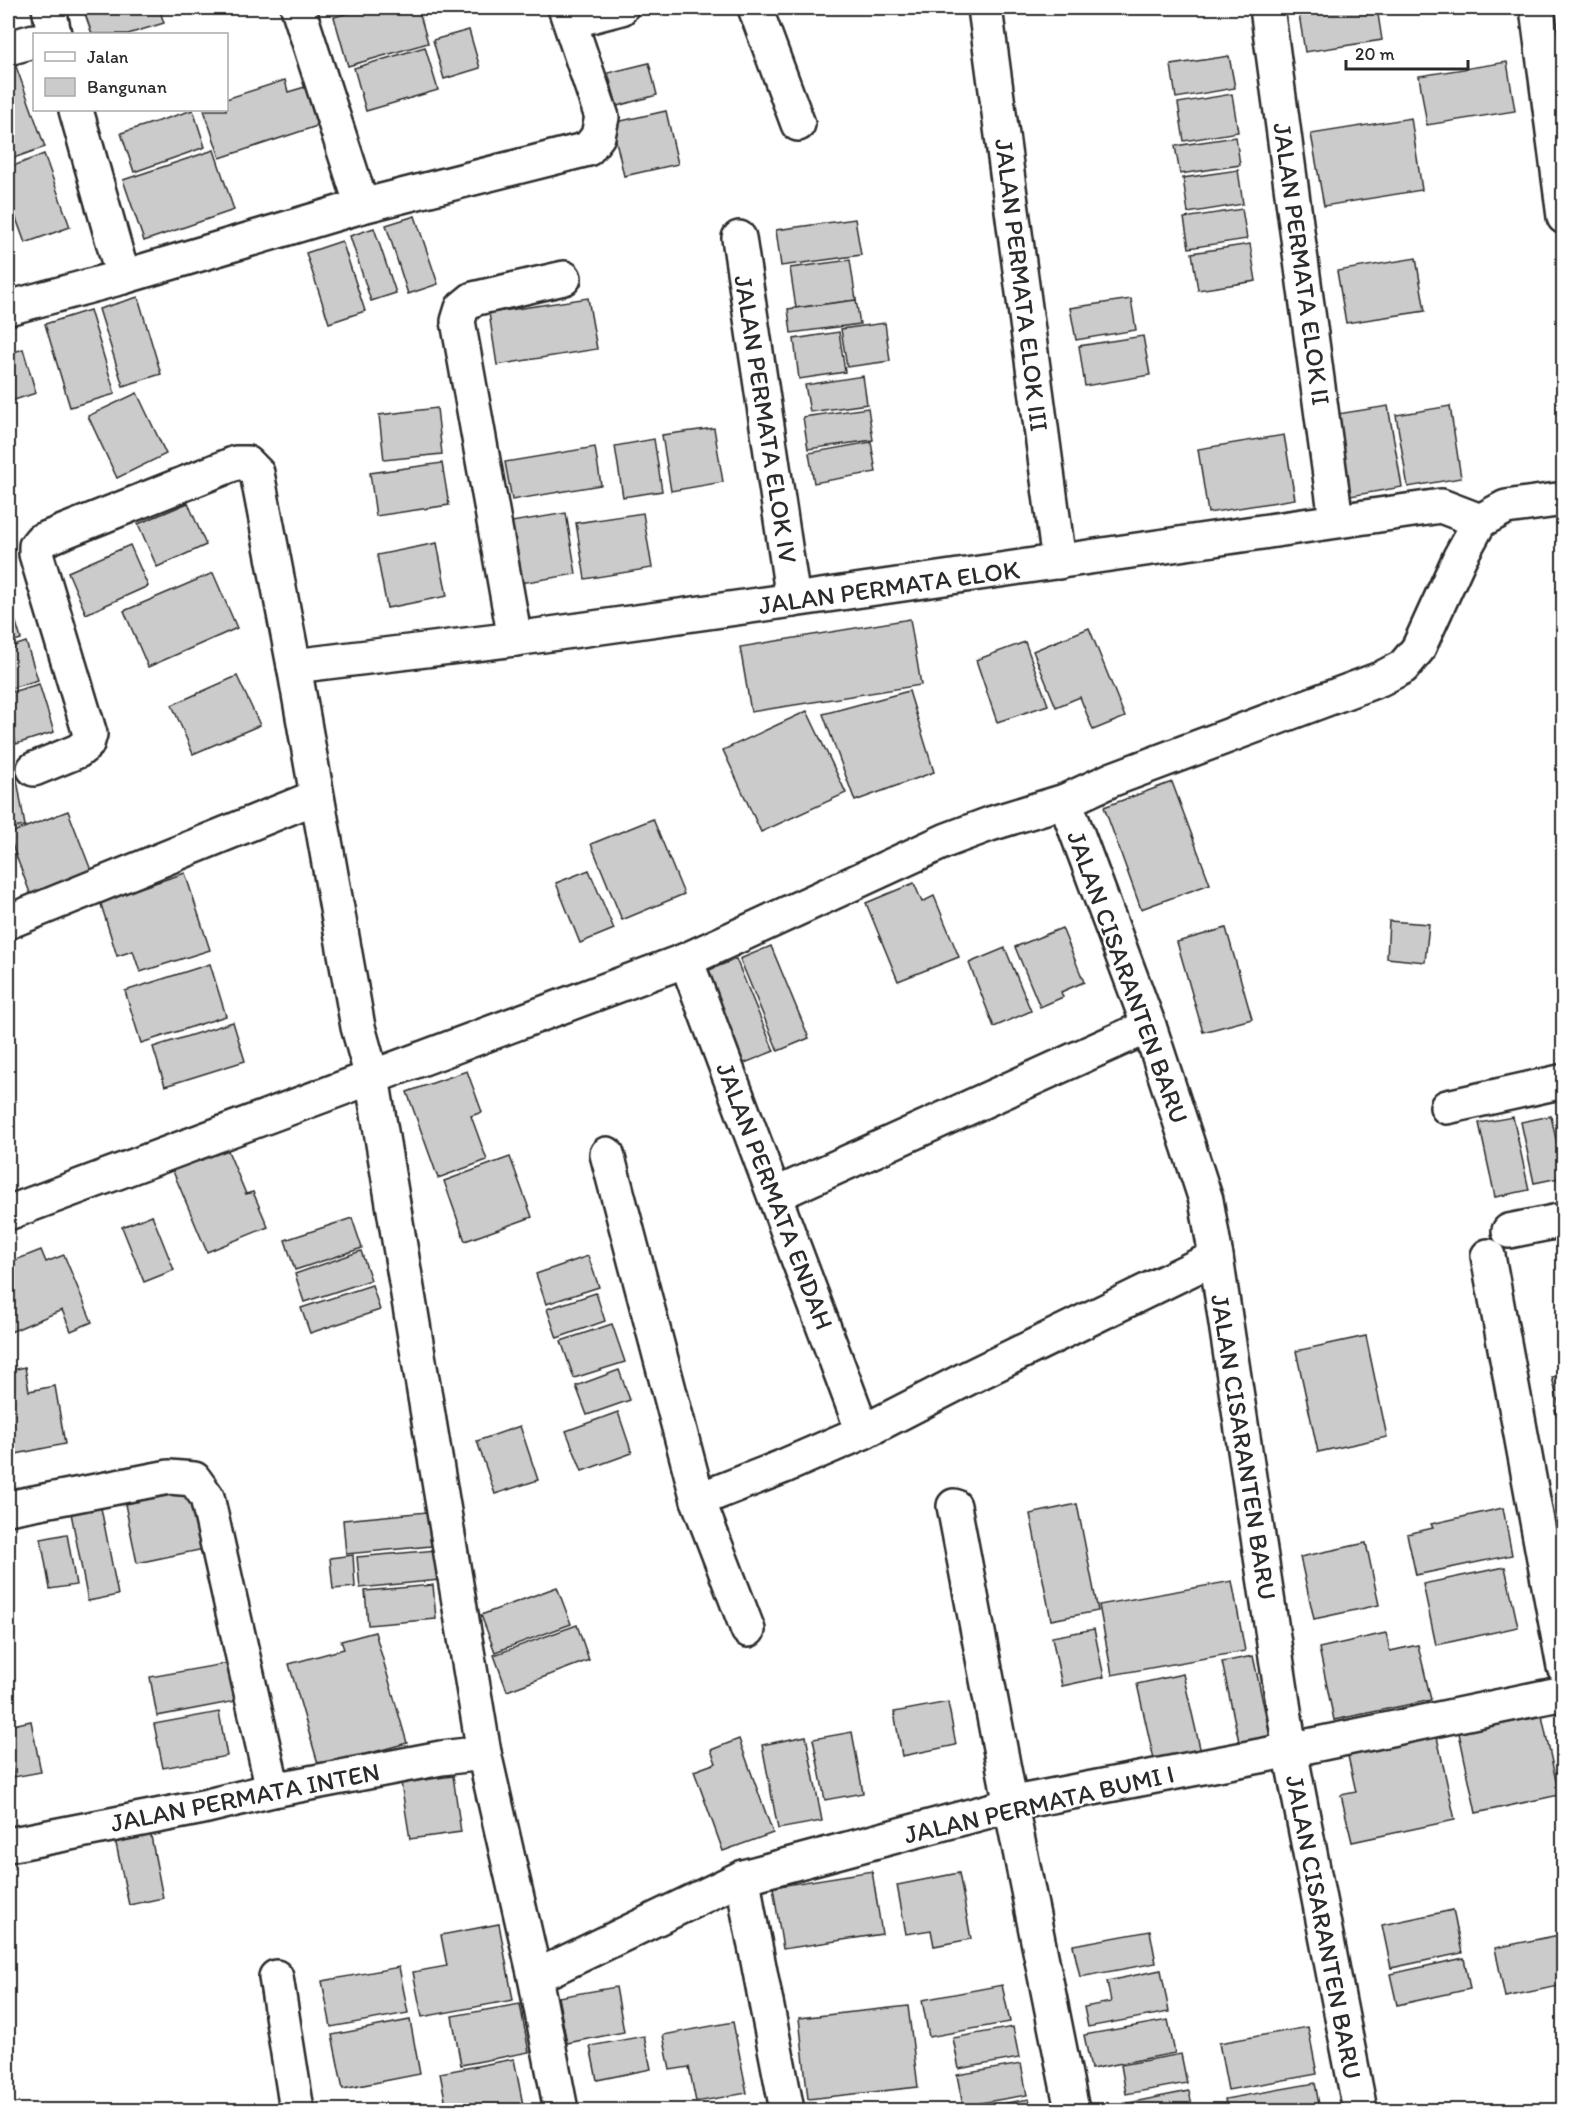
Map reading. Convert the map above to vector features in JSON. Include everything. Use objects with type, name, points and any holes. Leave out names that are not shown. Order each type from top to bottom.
[{"type":"street","points":[[50,8],[54,33]]},
{"type":"street","points":[[298,8],[363,207]]},
{"type":"street","points":[[8,308],[363,207],[588,149],[598,136],[602,117],[568,14],[621,8]]},
{"type":"street","points":[[755,8],[798,124]]},
{"type":"street","name":"JALAN PERMATA ELOK III","points":[[986,8],[1059,562]]},
{"type":"street","name":"JALAN PERMATA ELOK II","points":[[1267,8],[1336,520]]},
{"type":"street","points":[[1537,8],[1563,217]]},
{"type":"street","points":[[8,48],[33,40]]},
{"type":"street","points":[[76,111],[123,277]]},
{"type":"street","name":"JALAN PERMATA ELOK IV","points":[[739,238],[794,600]]},
{"type":"street","points":[[515,639],[458,321],[462,308],[473,299],[564,278]]},
{"type":"street","points":[[34,770],[78,751],[87,744],[90,734],[36,554],[36,546],[40,541],[236,463],[247,463],[256,472],[294,666],[358,1027],[372,1077],[484,1753],[535,1977],[561,2110]]},
{"type":"street","points":[[8,1213],[686,960],[947,840],[1065,801],[1113,779],[1380,679],[1403,667],[1418,649],[1460,557],[1480,521],[1506,507],[1563,499]]},
{"type":"street","name":"JALAN PERMATA ELOK","points":[[294,666],[515,639],[1441,506],[1480,521]]},
{"type":"street","points":[[8,922],[316,797]]},
{"type":"street","name":"JALAN CISARANTEN BARU","points":[[1065,801],[1149,1026],[1206,1200],[1290,1750],[1360,2110]]},
{"type":"street","name":"JALAN PERMATA ENDAH","points":[[686,960],[863,1432]]},
{"type":"street","points":[[775,1196],[1149,1026]]},
{"type":"street","points":[[1447,1107],[1563,1081]]},
{"type":"street","points":[[607,1154],[698,1500],[748,1630]]},
{"type":"street","points":[[1509,1231],[1563,1220]]},
{"type":"street","points":[[1488,1256],[1563,1667]]},
{"type":"street","points":[[698,1500],[863,1432],[1216,1257]]},
{"type":"street","points":[[8,1508],[168,1477],[194,1479],[207,1497],[273,1790]]},
{"type":"street","points":[[954,1506],[1072,2110]]},
{"type":"street","name":"JALAN PERMATA BUMI I","points":[[535,1977],[743,1877],[1011,1806],[1563,1693]]},
{"type":"street","name":"JALAN PERMATA INTEN","points":[[8,1845],[203,1807],[273,1790],[441,1758],[484,1753]]},
{"type":"street","points":[[743,1877],[787,2110]]},
{"type":"street","points":[[276,1977],[297,2110]]},
{"type":"building","points":[[83,8],[159,8],[164,23],[131,33],[92,33]]},
{"type":"building","points":[[367,8],[418,8],[428,43],[348,66],[334,17]]},
{"type":"building","points":[[1298,8],[1377,8],[1382,40],[1305,52]]},
{"type":"building","points":[[469,30],[480,68],[444,79],[433,40]]},
{"type":"building","points":[[425,47],[438,90],[366,111],[354,68]]},
{"type":"building","points":[[1229,56],[1235,88],[1176,98],[1171,65]]},
{"type":"building","points":[[13,58],[45,147],[8,160],[8,60]]},
{"type":"building","points":[[1507,62],[1515,111],[1427,125],[1419,76]]},
{"type":"building","points":[[649,63],[657,95],[617,106],[608,73]]},
{"type":"building","points":[[285,80],[288,92],[305,87],[317,126],[220,158],[204,111],[228,111],[228,98]]},
{"type":"building","points":[[1232,94],[1238,132],[1184,141],[1178,103]]},
{"type":"building","points":[[193,111],[205,147],[134,172],[121,133]]},
{"type":"building","points":[[666,111],[678,164],[624,176],[612,123]]},
{"type":"building","points":[[1411,118],[1422,190],[1324,206],[1311,134]]},
{"type":"building","points":[[1236,137],[1240,165],[1180,174],[1175,146]]},
{"type":"building","points":[[214,150],[234,210],[144,241],[123,180]]},
{"type":"building","points":[[44,154],[70,227],[25,243],[8,196],[8,168]]},
{"type":"building","points":[[1238,170],[1243,204],[1188,213],[1183,178]]},
{"type":"building","points":[[1242,209],[1247,239],[1189,248],[1184,218]]},
{"type":"building","points":[[415,216],[438,284],[408,294],[386,225]]},
{"type":"building","points":[[855,219],[861,255],[781,266],[776,230]]},
{"type":"building","points":[[374,228],[396,293],[371,301],[350,236]]},
{"type":"building","points":[[342,241],[365,311],[329,323],[306,253]]},
{"type":"building","points":[[1250,244],[1256,281],[1198,290],[1192,253]]},
{"type":"building","points":[[1416,258],[1425,311],[1346,323],[1337,271]]},
{"type":"building","points":[[850,260],[856,300],[796,308],[790,268]]},
{"type":"building","points":[[138,297],[161,374],[123,386],[99,309]]},
{"type":"building","points":[[588,298],[597,349],[497,365],[489,313]]},
{"type":"building","points":[[1131,299],[1136,330],[1076,340],[1070,308]]},
{"type":"building","points":[[856,300],[860,324],[791,333],[788,309]]},
{"type":"building","points":[[90,310],[115,394],[70,407],[45,324]]},
{"type":"building","points":[[885,323],[890,361],[847,367],[841,329]]},
{"type":"building","points":[[839,332],[845,372],[799,379],[794,339]]},
{"type":"building","points":[[1143,336],[1150,375],[1085,386],[1079,346]]},
{"type":"building","points":[[23,349],[36,393],[8,402],[8,354]]},
{"type":"building","points":[[863,376],[867,404],[810,412],[805,385]]},
{"type":"building","points":[[137,393],[166,454],[117,478],[88,416]]},
{"type":"building","points":[[1388,406],[1402,487],[1345,497],[1331,415]]},
{"type":"building","points":[[1450,406],[1461,478],[1408,487],[1396,415]]},
{"type":"building","points":[[437,408],[442,454],[384,460],[379,415]]},
{"type":"building","points":[[868,408],[873,440],[808,449],[803,417]]},
{"type":"building","points":[[714,428],[723,482],[671,491],[662,435]]},
{"type":"building","points":[[1284,435],[1295,499],[1208,513],[1198,449]]},
{"type":"building","points":[[654,439],[662,491],[623,497],[615,446]]},
{"type":"building","points":[[871,442],[876,472],[814,483],[809,453]]},
{"type":"building","points":[[595,447],[601,485],[512,500],[505,462]]},
{"type":"building","points":[[442,463],[449,505],[376,516],[370,473]]},
{"type":"building","points":[[188,503],[206,545],[157,567],[138,524]]},
{"type":"building","points":[[566,513],[576,574],[521,583],[511,522]]},
{"type":"building","points":[[643,513],[652,568],[585,579],[576,523]]},
{"type":"building","points":[[437,543],[447,596],[387,608],[377,555]]},
{"type":"building","points":[[130,545],[148,586],[86,614],[68,572]]},
{"type":"building","points":[[213,573],[237,628],[148,667],[124,611]]},
{"type":"building","points":[[8,596],[21,639],[8,643]]},
{"type":"building","points":[[910,619],[921,685],[751,712],[740,647]]},
{"type":"building","points":[[1089,628],[1125,717],[1093,730],[1080,697],[1056,707],[1033,651]]},
{"type":"building","points":[[26,642],[38,680],[8,689],[8,648]]},
{"type":"building","points":[[1025,642],[1048,705],[997,722],[976,660]]},
{"type":"building","points":[[237,676],[260,725],[193,754],[172,705]]},
{"type":"building","points":[[39,684],[54,732],[16,744],[8,716],[8,693]]},
{"type":"building","points":[[909,691],[934,772],[855,801],[823,714]]},
{"type":"building","points":[[807,711],[846,793],[761,832],[723,750]]},
{"type":"building","points":[[8,750],[12,750],[25,826],[8,829]]},
{"type":"building","points":[[1172,782],[1210,884],[1141,909],[1104,807]]},
{"type":"building","points":[[68,811],[94,878],[33,901],[8,834]]},
{"type":"building","points":[[653,819],[684,894],[622,920],[591,844]]},
{"type":"building","points":[[589,870],[614,929],[580,943],[556,883]]},
{"type":"building","points":[[185,873],[210,950],[140,972],[133,951],[117,956],[100,901]]},
{"type":"building","points":[[914,883],[922,902],[934,896],[959,957],[898,981],[866,903]]},
{"type":"building","points":[[1389,921],[1429,924],[1425,962],[1387,958]]},
{"type":"building","points":[[1062,928],[1084,982],[1061,992],[1063,997],[1040,1007],[1015,947]]},
{"type":"building","points":[[1226,928],[1252,1019],[1203,1032],[1177,942]]},
{"type":"building","points":[[771,946],[809,1038],[778,1051],[740,959]]},
{"type":"building","points":[[1005,948],[1031,1011],[994,1027],[969,963]]},
{"type":"building","points":[[736,959],[774,1051],[735,1067],[697,975]]},
{"type":"building","points":[[210,964],[226,1016],[141,1043],[125,991]]},
{"type":"building","points":[[233,1022],[245,1061],[165,1086],[153,1047]]},
{"type":"building","points":[[467,1071],[482,1112],[471,1116],[487,1160],[438,1178],[407,1092]]},
{"type":"building","points":[[1551,1116],[1564,1177],[1534,1183],[1521,1122]]},
{"type":"building","points":[[1513,1117],[1529,1190],[1495,1197],[1479,1123]]},
{"type":"building","points":[[1564,1117],[1564,1149],[1557,1118]]},
{"type":"building","points":[[226,1146],[246,1194],[253,1192],[268,1227],[207,1252],[172,1169]]},
{"type":"building","points":[[510,1157],[532,1217],[465,1241],[444,1181]]},
{"type":"building","points":[[152,1215],[174,1270],[144,1282],[122,1227]]},
{"type":"building","points":[[352,1218],[362,1248],[295,1270],[285,1240]]},
{"type":"building","points":[[41,1250],[46,1262],[64,1255],[92,1322],[71,1331],[62,1310],[8,1333],[8,1263]]},
{"type":"building","points":[[361,1251],[371,1280],[304,1302],[295,1274]]},
{"type":"building","points":[[588,1256],[599,1287],[546,1304],[536,1274]]},
{"type":"building","points":[[372,1285],[380,1310],[310,1333],[301,1308]]},
{"type":"building","points":[[596,1293],[605,1321],[557,1338],[547,1309]]},
{"type":"building","points":[[612,1324],[625,1362],[574,1378],[561,1341]]},
{"type":"building","points":[[1366,1336],[1387,1437],[1318,1452],[1296,1351]]},
{"type":"building","points":[[25,1367],[29,1391],[55,1386],[65,1444],[11,1455],[8,1435],[8,1371]]},
{"type":"building","points":[[619,1370],[630,1400],[587,1415],[576,1386]]},
{"type":"building","points":[[1564,1375],[1564,1405],[1559,1406],[1552,1377]]},
{"type":"building","points":[[1564,1408],[1564,1445],[1555,1410]]},
{"type":"building","points":[[618,1412],[632,1453],[582,1471],[566,1431]]},
{"type":"building","points":[[520,1426],[538,1480],[495,1494],[477,1441]]},
{"type":"building","points":[[191,1490],[204,1549],[137,1563],[125,1504]]},
{"type":"building","points":[[1077,1504],[1098,1611],[1051,1620],[1030,1514]]},
{"type":"building","points":[[101,1508],[118,1595],[88,1601],[71,1513]]},
{"type":"building","points":[[1503,1508],[1512,1555],[1416,1575],[1407,1534],[1433,1528],[1431,1524]]},
{"type":"building","points":[[427,1512],[431,1546],[346,1554],[343,1520]]},
{"type":"building","points":[[67,1534],[76,1585],[50,1589],[41,1539]]},
{"type":"building","points":[[1366,1543],[1379,1605],[1314,1619],[1300,1557]]},
{"type":"building","points":[[437,1550],[439,1580],[360,1588],[357,1557]]},
{"type":"building","points":[[353,1555],[355,1587],[333,1589],[330,1558]]},
{"type":"building","points":[[1505,1567],[1518,1627],[1436,1645],[1423,1584]]},
{"type":"building","points":[[1232,1581],[1245,1651],[1112,1675],[1099,1605]]},
{"type":"building","points":[[433,1585],[436,1619],[368,1625],[365,1591]]},
{"type":"building","points":[[557,1587],[571,1624],[495,1652],[481,1615]]},
{"type":"building","points":[[577,1625],[589,1660],[507,1691],[494,1655]]},
{"type":"building","points":[[1094,1629],[1104,1677],[1062,1686],[1052,1637]]},
{"type":"building","points":[[375,1632],[407,1743],[319,1767],[289,1664],[344,1649],[341,1641]]},
{"type":"building","points":[[1386,1633],[1390,1651],[1418,1645],[1431,1700],[1334,1720],[1319,1648]]},
{"type":"building","points":[[1253,1656],[1272,1744],[1241,1751],[1222,1662]]},
{"type":"building","points":[[229,1663],[236,1701],[157,1716],[150,1677]]},
{"type":"building","points":[[1183,1674],[1202,1757],[1156,1768],[1137,1684]]},
{"type":"building","points":[[948,1702],[956,1745],[902,1756],[894,1712]]},
{"type":"building","points":[[219,1712],[227,1756],[163,1768],[154,1724]]},
{"type":"building","points":[[1542,1716],[1559,1795],[1476,1813],[1459,1733]]},
{"type":"building","points":[[31,1721],[41,1772],[14,1777],[8,1745],[8,1726]]},
{"type":"building","points":[[852,1732],[863,1793],[825,1800],[813,1739]]},
{"type":"building","points":[[806,1736],[822,1821],[778,1829],[762,1745]]},
{"type":"building","points":[[1437,1737],[1455,1820],[1352,1842],[1341,1795],[1356,1792],[1348,1756]]},
{"type":"building","points":[[739,1739],[773,1833],[723,1851],[694,1771],[716,1763],[711,1750]]},
{"type":"building","points":[[453,1776],[461,1832],[410,1839],[401,1783]]},
{"type":"building","points":[[150,1831],[163,1898],[129,1905],[115,1839]]},
{"type":"building","points":[[872,1871],[882,1934],[783,1949],[773,1887]]},
{"type":"building","points":[[959,1873],[971,1939],[934,1946],[931,1930],[906,1934],[897,1885]]},
{"type":"building","points":[[1453,1910],[1462,1953],[1391,1968],[1382,1925]]},
{"type":"building","points":[[499,1924],[513,2000],[422,2017],[413,1972],[447,1966],[441,1935]]},
{"type":"building","points":[[1150,1931],[1156,1963],[1080,1977],[1073,1945]]},
{"type":"building","points":[[1564,1934],[1564,1985],[1505,1997],[1495,1948]]},
{"type":"building","points":[[1464,1958],[1470,1989],[1397,2005],[1390,1974]]},
{"type":"building","points":[[399,1967],[408,2013],[331,2027],[322,1981]]},
{"type":"building","points":[[1161,1970],[1169,2012],[1088,2027],[1084,2007],[1111,2002],[1107,1981]]},
{"type":"building","points":[[1002,1985],[1010,2022],[929,2037],[922,2000]]},
{"type":"building","points":[[616,1987],[624,2032],[567,2043],[558,1997]]},
{"type":"building","points":[[520,2004],[529,2052],[461,2065],[452,2016]]},
{"type":"building","points":[[908,2006],[918,2087],[808,2099],[799,2018]]},
{"type":"building","points":[[410,2020],[420,2074],[343,2089],[332,2035]]},
{"type":"building","points":[[1168,2020],[1175,2053],[1091,2069],[1084,2035]]},
{"type":"building","points":[[733,2022],[747,2093],[696,2102],[689,2067],[670,2070],[663,2035]]},
{"type":"building","points":[[1013,2027],[1019,2058],[959,2069],[953,2038]]},
{"type":"building","points":[[1308,2027],[1317,2074],[1228,2090],[1219,2043]]},
{"type":"building","points":[[644,2036],[651,2069],[597,2080],[590,2046]]},
{"type":"building","points":[[1181,2054],[1187,2083],[1126,2094],[1121,2065]]},
{"type":"building","points":[[514,2059],[524,2110],[447,2110],[440,2073]]},
{"type":"building","points":[[1021,2064],[1027,2095],[963,2106],[957,2075]]},
{"type":"building","points":[[1315,2083],[1320,2110],[1227,2110],[1225,2099]]},
{"type":"building","points":[[1189,2091],[1193,2110],[1129,2110],[1128,2103]]},
{"type":"building","points":[[1029,2099],[1031,2110],[972,2109]]}]
